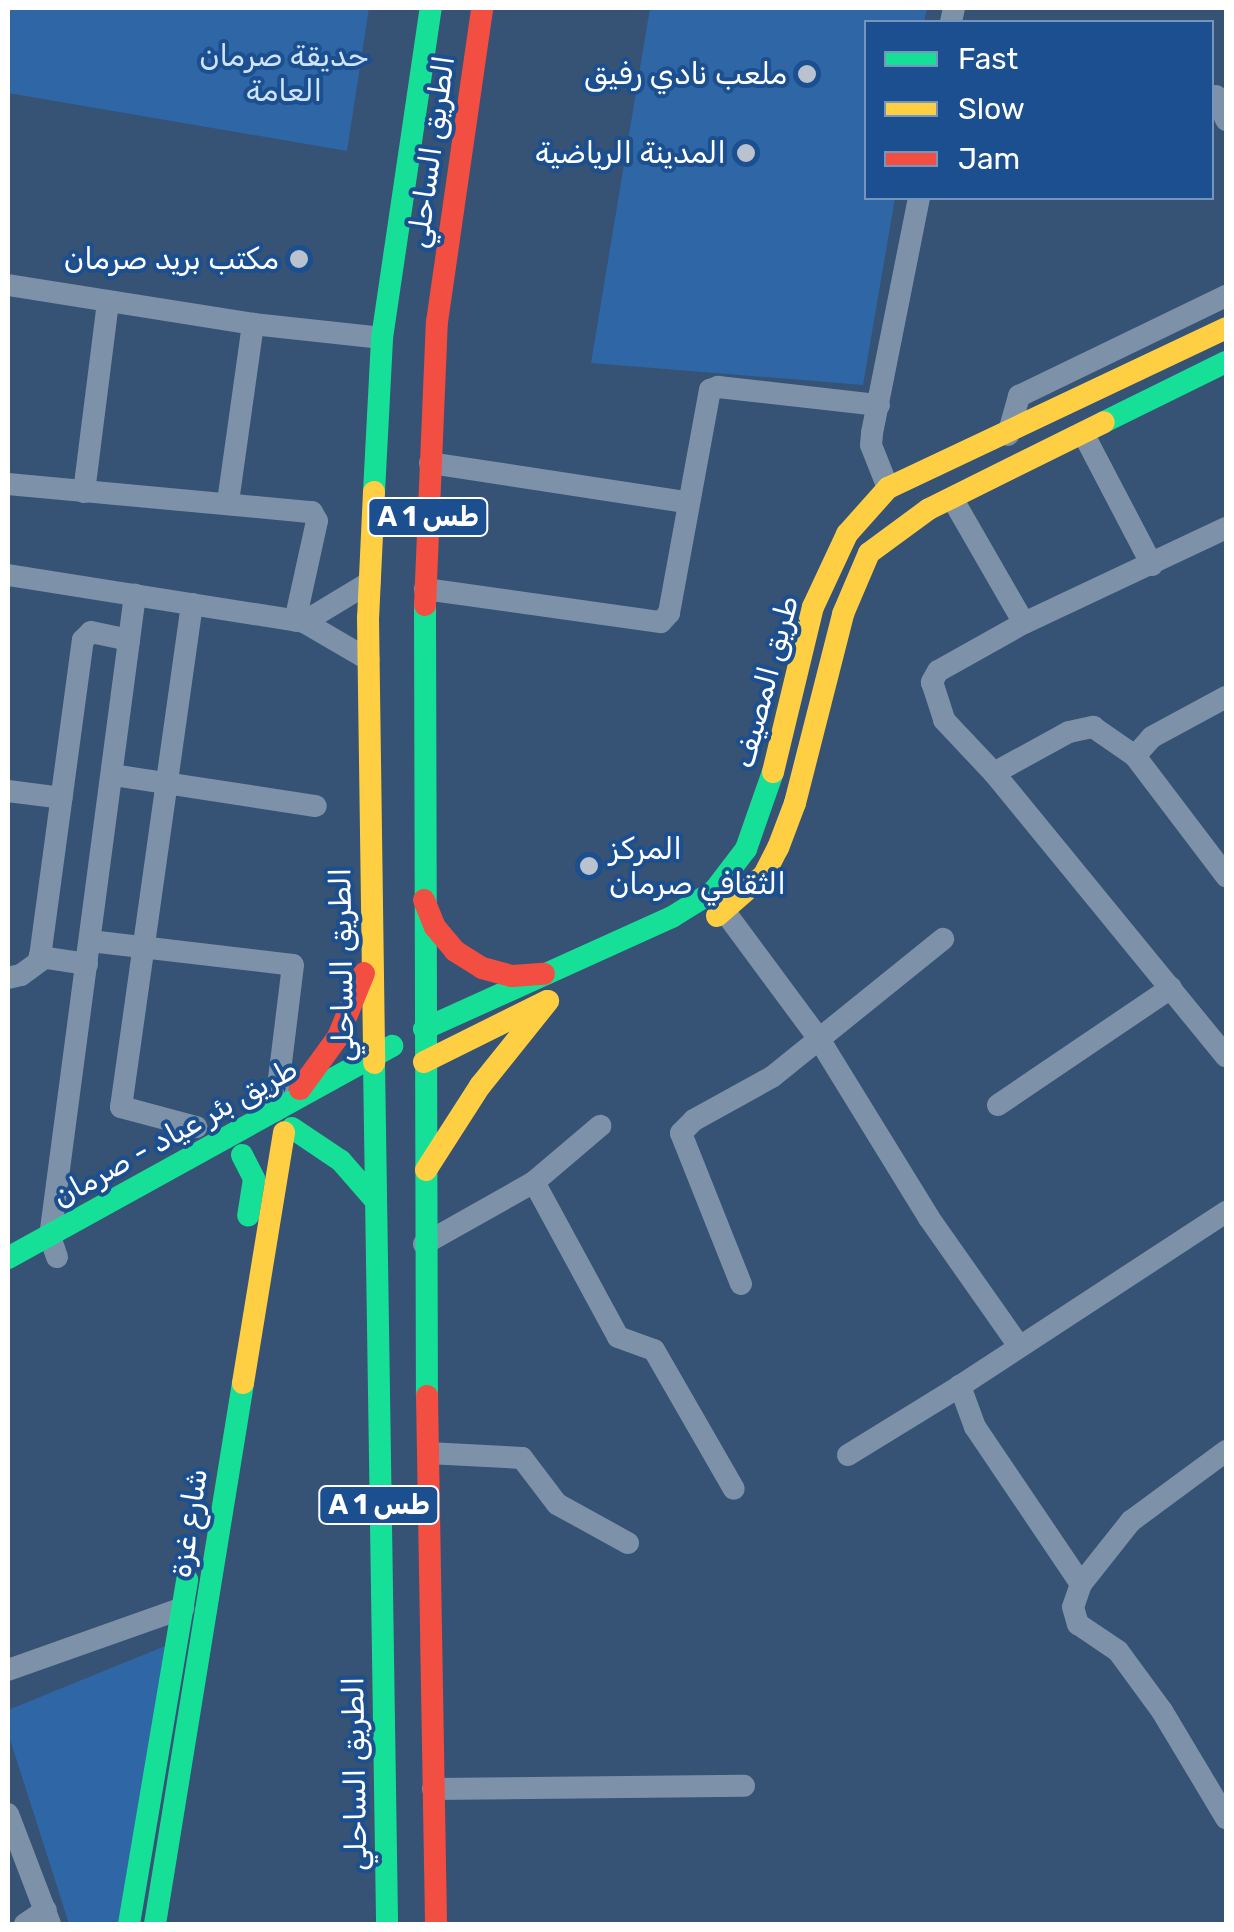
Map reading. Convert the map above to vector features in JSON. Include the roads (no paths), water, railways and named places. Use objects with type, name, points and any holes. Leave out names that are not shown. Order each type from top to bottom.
[{"type":"main road","name":"الطريق الساحلي","points":[[431,8],[382,338],[369,660],[374,1056],[391,1078],[426,1170],[436,1924]]},
{"type":"main road","name":"الطريق الساحلي","points":[[388,1924],[375,1200],[391,1078],[424,1030],[425,589],[438,322],[482,8]]},
{"type":"main road","name":"طريق المصيف","points":[[424,1030],[672,917],[714,891],[733,869],[746,850],[767,794],[813,608],[847,534],[888,488],[1008,436],[1226,328]]},
{"type":"main road","name":"طريق المصيف","points":[[391,1078],[725,912],[764,874],[778,848],[795,803],[843,614],[869,553],[952,498],[1226,362]]},
{"type":"main road","points":[[423,898],[445,939],[482,968],[512,976],[544,974]]},
{"type":"main road","points":[[370,953],[338,1037],[290,1123],[341,1161],[375,1200]]},
{"type":"main road","points":[[426,1170],[480,1086],[565,992]]},
{"type":"main road","name":"طريق بئر عياد - صرمان","points":[[8,1258],[53,1247],[242,1155],[290,1123],[374,1056],[424,1030]]},
{"type":"main road","name":"طريق بئر عياد - صرمان","points":[[8,1282],[53,1247],[290,1123]]},
{"type":"main road","name":"شارع غزة","points":[[154,1924],[290,1123]]},
{"type":"main road","name":"شارع غزة","points":[[130,1924],[254,1180],[242,1155]]},
{"type":"street","points":[[1218,94],[1226,120]]},
{"type":"street","points":[[888,488],[871,445],[919,200]]},
{"type":"street","points":[[8,286],[254,324],[382,338]]},
{"type":"street","points":[[1008,436],[1019,396],[1226,296]]},
{"type":"street","points":[[84,492],[108,302]]},
{"type":"street","points":[[228,502],[254,324]]},
{"type":"street","points":[[425,589],[661,622],[669,613],[686,502],[714,387],[879,405]]},
{"type":"street","points":[[1083,433],[1152,565]]},
{"type":"street","points":[[430,463],[686,502]]},
{"type":"street","points":[[8,484],[312,512],[317,518],[300,621]]},
{"type":"street","points":[[952,498],[1024,623]]},
{"type":"street","points":[[1226,528],[1024,623],[938,671],[932,682],[934,700],[944,720],[994,773],[1226,1056]]},
{"type":"street","points":[[8,575],[300,621],[369,660]]},
{"type":"street","points":[[300,621],[370,582]]},
{"type":"street","points":[[53,1247],[135,596]]},
{"type":"street","points":[[192,604],[121,1107],[196,1127]]},
{"type":"street","points":[[42,960],[84,640],[91,632],[129,640]]},
{"type":"street","points":[[1135,756],[1152,737],[1226,698]]},
{"type":"street","points":[[994,773],[1086,726],[1135,756],[1226,876]]},
{"type":"street","points":[[113,775],[316,806]]},
{"type":"street","points":[[8,791],[62,798]]},
{"type":"street","points":[[725,912],[819,1039],[928,1218],[1018,1346]]},
{"type":"street","points":[[741,1284],[681,1133],[694,1120],[772,1076],[943,939]]},
{"type":"street","points":[[8,978],[22,975],[42,960],[144,948],[293,965],[290,1123]]},
{"type":"street","points":[[998,1106],[1171,988]]},
{"type":"street","points":[[424,1244],[534,1182],[600,1126]]},
{"type":"street","points":[[534,1182],[618,1336],[654,1350],[734,1489]]},
{"type":"street","points":[[848,1455],[1226,1212]]},
{"type":"street","points":[[960,1386],[975,1427],[1080,1584]]},
{"type":"street","points":[[1226,1451],[1131,1521],[1080,1584],[1073,1608],[1078,1624],[1118,1651],[1171,1726],[1226,1818]]},
{"type":"street","points":[[428,1454],[522,1458],[557,1504],[628,1543]]},
{"type":"street","points":[[8,1670],[183,1608]]},
{"type":"street","points":[[432,1789],[744,1786]]},
{"type":"street","points":[[8,1814],[48,1917],[25,1924]]},
{"type":"place","name":"ملعب نادي رفيق","points":[[807,74]]},
{"type":"place","name":"المدينة الرياضية","points":[[746,153]]},
{"type":"place","name":"مكتب بريد صرمان","points":[[299,259]]},
{"type":"place","name":"المركز الثقافي صرمان","points":[[589,866]]},
{"type":"park label","name":"حديقة صرمان العامة","points":[[284,73]]}]
